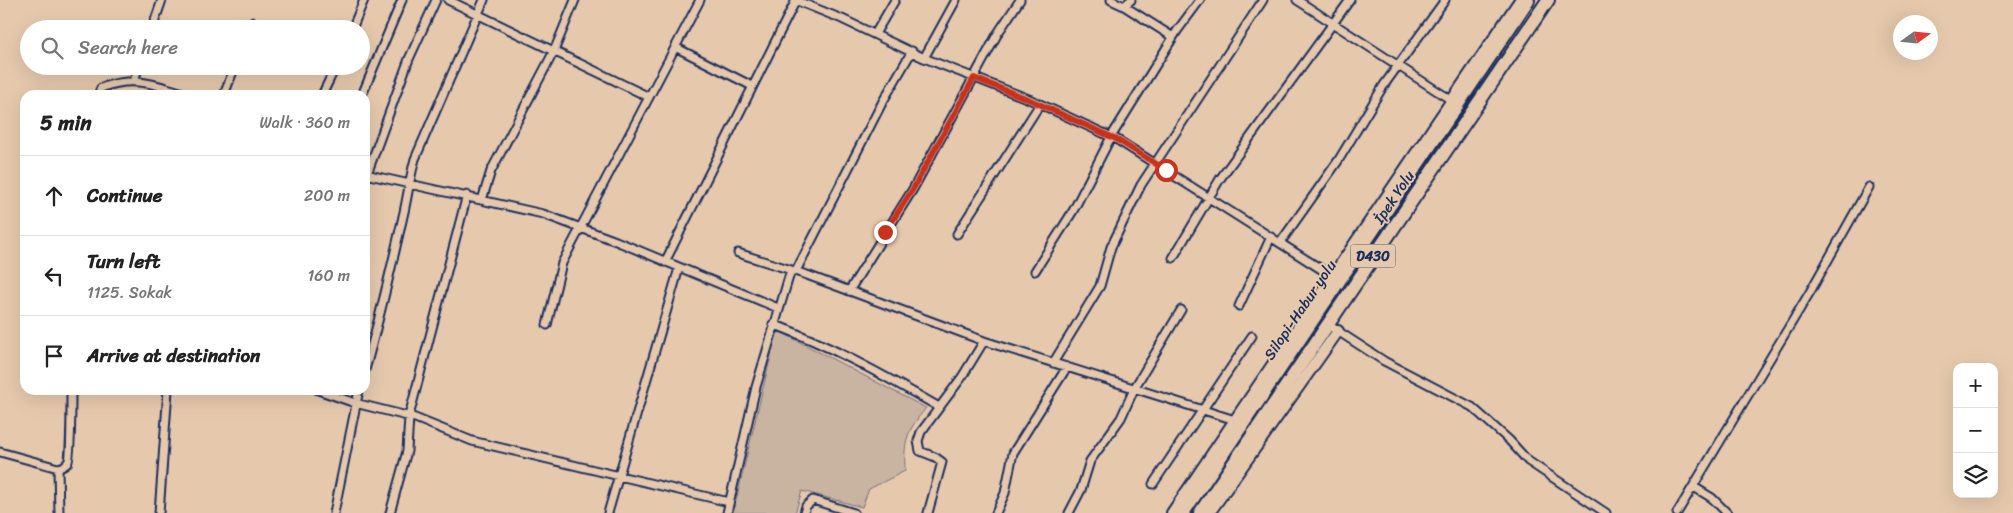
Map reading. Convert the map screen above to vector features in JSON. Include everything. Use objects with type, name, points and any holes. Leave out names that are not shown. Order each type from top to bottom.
[{"type":"highway","name":"Silopi-Habur yolu","points":[[1183,513],[1528,0]]},
{"type":"highway","name":"İpek Yolu","points":[[1200,513],[1332,328],[1408,205],[1548,0]]},
{"type":"highway","points":[[1396,197],[1408,205]]},
{"type":"street","points":[[155,20],[162,0]]},
{"type":"street","points":[[356,20],[364,0]]},
{"type":"street","points":[[364,90],[402,0]]},
{"type":"street","points":[[370,163],[409,59],[436,0]]},
{"type":"street","points":[[448,0],[648,96]]},
{"type":"street","points":[[370,352],[382,310],[405,208],[408,184],[415,159],[476,14],[484,0]]},
{"type":"street","points":[[482,200],[492,171],[554,51],[575,0]]},
{"type":"street","points":[[547,325],[562,263],[578,227],[700,0]]},
{"type":"street","points":[[665,262],[796,0],[875,34],[924,58],[1040,104],[1111,137],[1208,196],[1332,276]]},
{"type":"street","points":[[875,34],[895,0]]},
{"type":"street","points":[[924,58],[956,0]]},
{"type":"street","points":[[849,291],[913,189],[998,33],[1020,0]]},
{"type":"street","points":[[1111,0],[1124,6],[1173,37]]},
{"type":"street","points":[[1124,6],[1131,0]]},
{"type":"street","points":[[1035,271],[1073,210],[1111,137],[1173,37],[1200,0]]},
{"type":"street","points":[[1052,363],[1100,286],[1111,247],[1127,212],[1154,164],[1263,0]]},
{"type":"street","points":[[1297,0],[1451,100]]},
{"type":"street","points":[[1173,258],[1208,196],[1350,0]]},
{"type":"street","points":[[1280,242],[1338,161],[1398,65],[1444,0]]},
{"type":"street","points":[[1172,513],[1520,0]]},
{"type":"street","points":[[675,48],[752,86]]},
{"type":"street","points":[[726,513],[756,386],[778,308],[793,271],[877,111],[912,52]]},
{"type":"street","points":[[134,81],[136,75]]},
{"type":"street","points":[[226,90],[232,75]]},
{"type":"street","points":[[324,90],[332,75]]},
{"type":"street","points":[[100,90],[108,85],[140,80],[173,90]]},
{"type":"street","points":[[957,234],[1040,104]]},
{"type":"street","points":[[370,175],[467,195],[543,214],[778,308]]},
{"type":"street","points":[[1677,513],[1810,292],[1869,187]]},
{"type":"street","points":[[390,513],[407,451],[410,416],[467,195]]},
{"type":"street","points":[[1239,306],[1271,237]]},
{"type":"street","points":[[738,253],[849,291],[984,341],[1235,420]]},
{"type":"street","points":[[608,513],[680,268]]},
{"type":"street","points":[[1069,513],[1081,490],[1090,461],[1121,418],[1135,387],[1182,310]]},
{"type":"street","points":[[773,324],[801,334],[883,374],[939,407]]},
{"type":"street","points":[[1209,513],[1332,328],[1384,361],[1472,407],[1510,440],[1528,461],[1606,513]]},
{"type":"street","points":[[1153,484],[1252,336]]},
{"type":"street","points":[[928,513],[942,462],[935,456],[920,452],[918,441],[921,432],[962,377],[984,341]]},
{"type":"street","points":[[996,513],[1005,493],[1012,454],[1067,367]]},
{"type":"street","points":[[0,452],[58,468],[69,462],[71,452],[69,421],[71,395]]},
{"type":"street","points":[[158,513],[168,395]]},
{"type":"street","points":[[332,395],[355,403],[410,416],[472,441],[730,502]]},
{"type":"street","points":[[334,513],[357,395]]},
{"type":"street","points":[[58,468],[60,513]]},
{"type":"street","points":[[1694,487],[1712,498],[1727,513]]},
{"type":"street","points":[[804,513],[806,506],[813,500],[854,513]]},
{"type":"shaded area","points":[[777,330],[926,408],[910,430],[905,451],[905,471],[869,489],[862,507],[802,491],[795,513],[733,513]]},
{"type":"route","points":[[885,232],[913,189],[974,78],[1028,99],[1116,139],[1166,170]]}]
